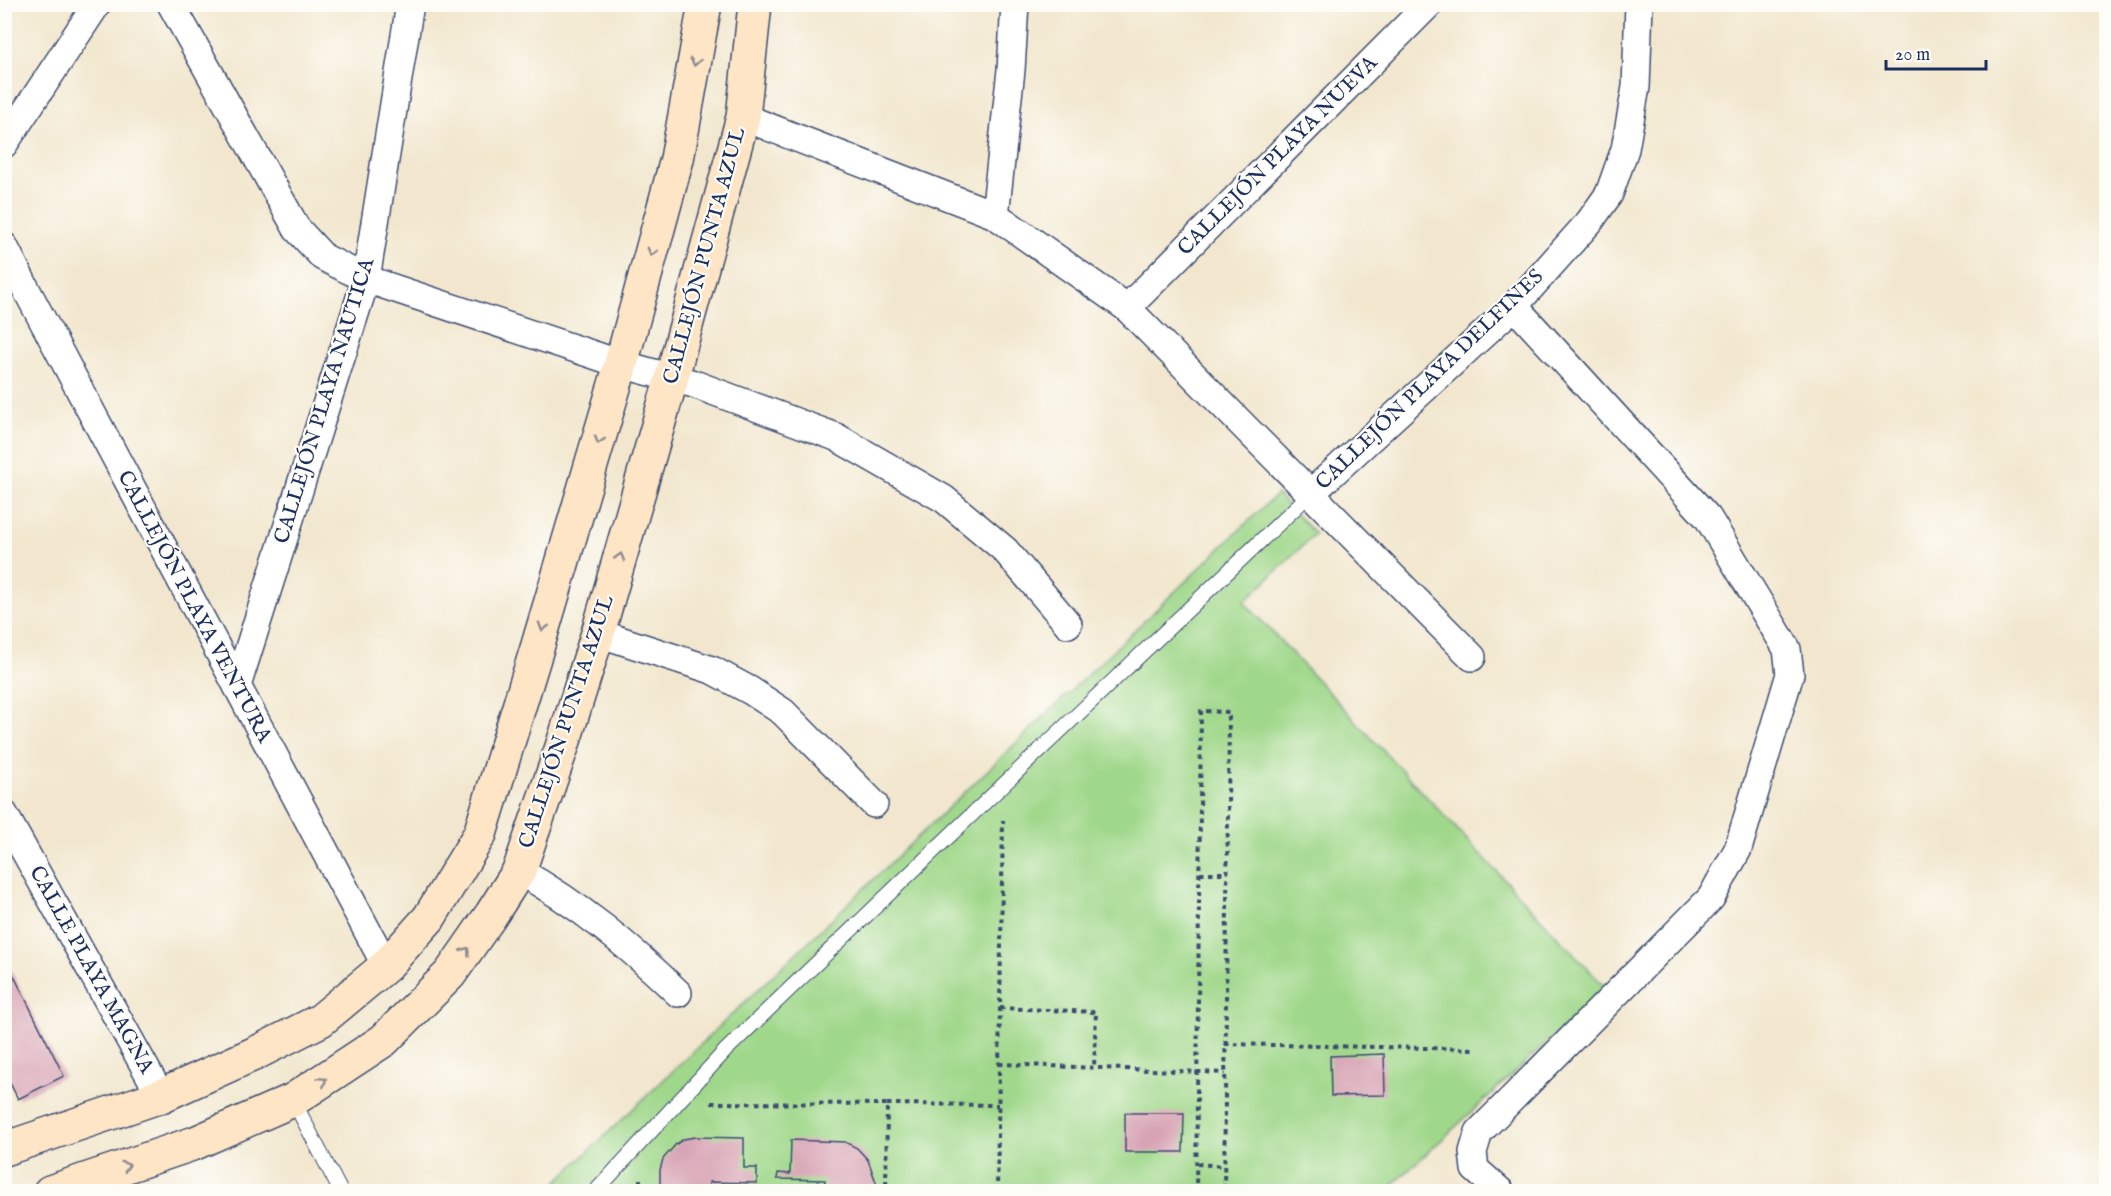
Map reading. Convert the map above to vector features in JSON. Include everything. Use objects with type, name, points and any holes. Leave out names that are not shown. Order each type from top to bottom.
[{"type":"street","points":[[4,144],[97,4]]},
{"type":"street","points":[[171,4],[297,229],[323,257],[366,279],[621,364],[672,377],[836,437],[944,499],[1005,550],[1068,624]]},
{"type":"street","name":"CALLEJÓN PLAYA NAUTICA","points":[[237,686],[366,279],[410,4]]},
{"type":"street","points":[[4,1149],[161,1096],[256,1053],[321,1020],[386,966],[429,918],[480,834],[621,364],[677,159],[705,4]]},
{"type":"street","name":"CALLEJÓN PUNTA AZUL","points":[[50,1191],[195,1143],[293,1100],[384,1040],[450,974],[519,871],[598,633],[744,117],[755,4]]},
{"type":"street","name":"CALLEJÓN PLAYA NUEVA","points":[[1127,308],[1429,4]]},
{"type":"street","name":"CALLEJÓN PLAYA DELFINES","points":[[1310,494],[1514,306],[1590,221],[1609,194],[1625,149],[1636,87],[1639,4]]},
{"type":"street","points":[[995,215],[1016,5]]},
{"type":"street","points":[[744,117],[995,215],[1127,308],[1472,657]]},
{"type":"street","name":"CALLEJÓN PLAYA VENTURA","points":[[4,246],[386,966]]},
{"type":"street","points":[[1500,1191],[1475,1169],[1473,1152],[1479,1132],[1711,898],[1738,849],[1790,674],[1787,650],[1708,518],[1514,306]]},
{"type":"street","points":[[598,633],[712,670],[751,691],[783,712],[874,804]]},
{"type":"street","name":"CALLE PLAYA MAGNA","points":[[4,814],[161,1096]]},
{"type":"street","points":[[519,871],[558,892],[624,943],[678,993]]},
{"type":"lane","points":[[595,1191],[726,1050],[1310,494]]},
{"type":"lane","points":[[293,1100],[341,1191]]},
{"type":"path","points":[[1196,1191],[1202,711],[1229,712],[1224,1191]]},
{"type":"path","points":[[997,1191],[1003,819]]},
{"type":"path","points":[[1200,873],[1227,873]]},
{"type":"path","points":[[1000,1008],[1096,1012],[1094,1068]]},
{"type":"path","points":[[1225,1044],[1477,1049]]},
{"type":"path","points":[[999,1064],[1225,1073]]},
{"type":"path","points":[[706,1102],[998,1105]]},
{"type":"path","points":[[886,1191],[887,1104]]},
{"type":"path","points":[[1197,1164],[1224,1166]]},
{"type":"path","points":[[640,1174],[640,1191]]},
{"type":"green space","points":[[1277,494],[1315,534],[1244,602],[1606,988],[1386,1191],[546,1192]]},
{"type":"building","points":[[4,956],[64,1076],[18,1099],[4,1071]]},
{"type":"building","points":[[1384,1054],[1385,1095],[1331,1096],[1330,1056]]},
{"type":"building","points":[[1125,1113],[1184,1113],[1183,1152],[1125,1152]]},
{"type":"building","points":[[695,1137],[744,1138],[744,1168],[757,1168],[757,1183],[709,1182],[709,1192],[660,1192],[660,1170],[663,1159],[676,1144],[684,1139]]},
{"type":"building","points":[[791,1140],[845,1142],[857,1148],[868,1160],[877,1185],[877,1192],[824,1192],[825,1180],[777,1179],[778,1173],[790,1174]]}]
